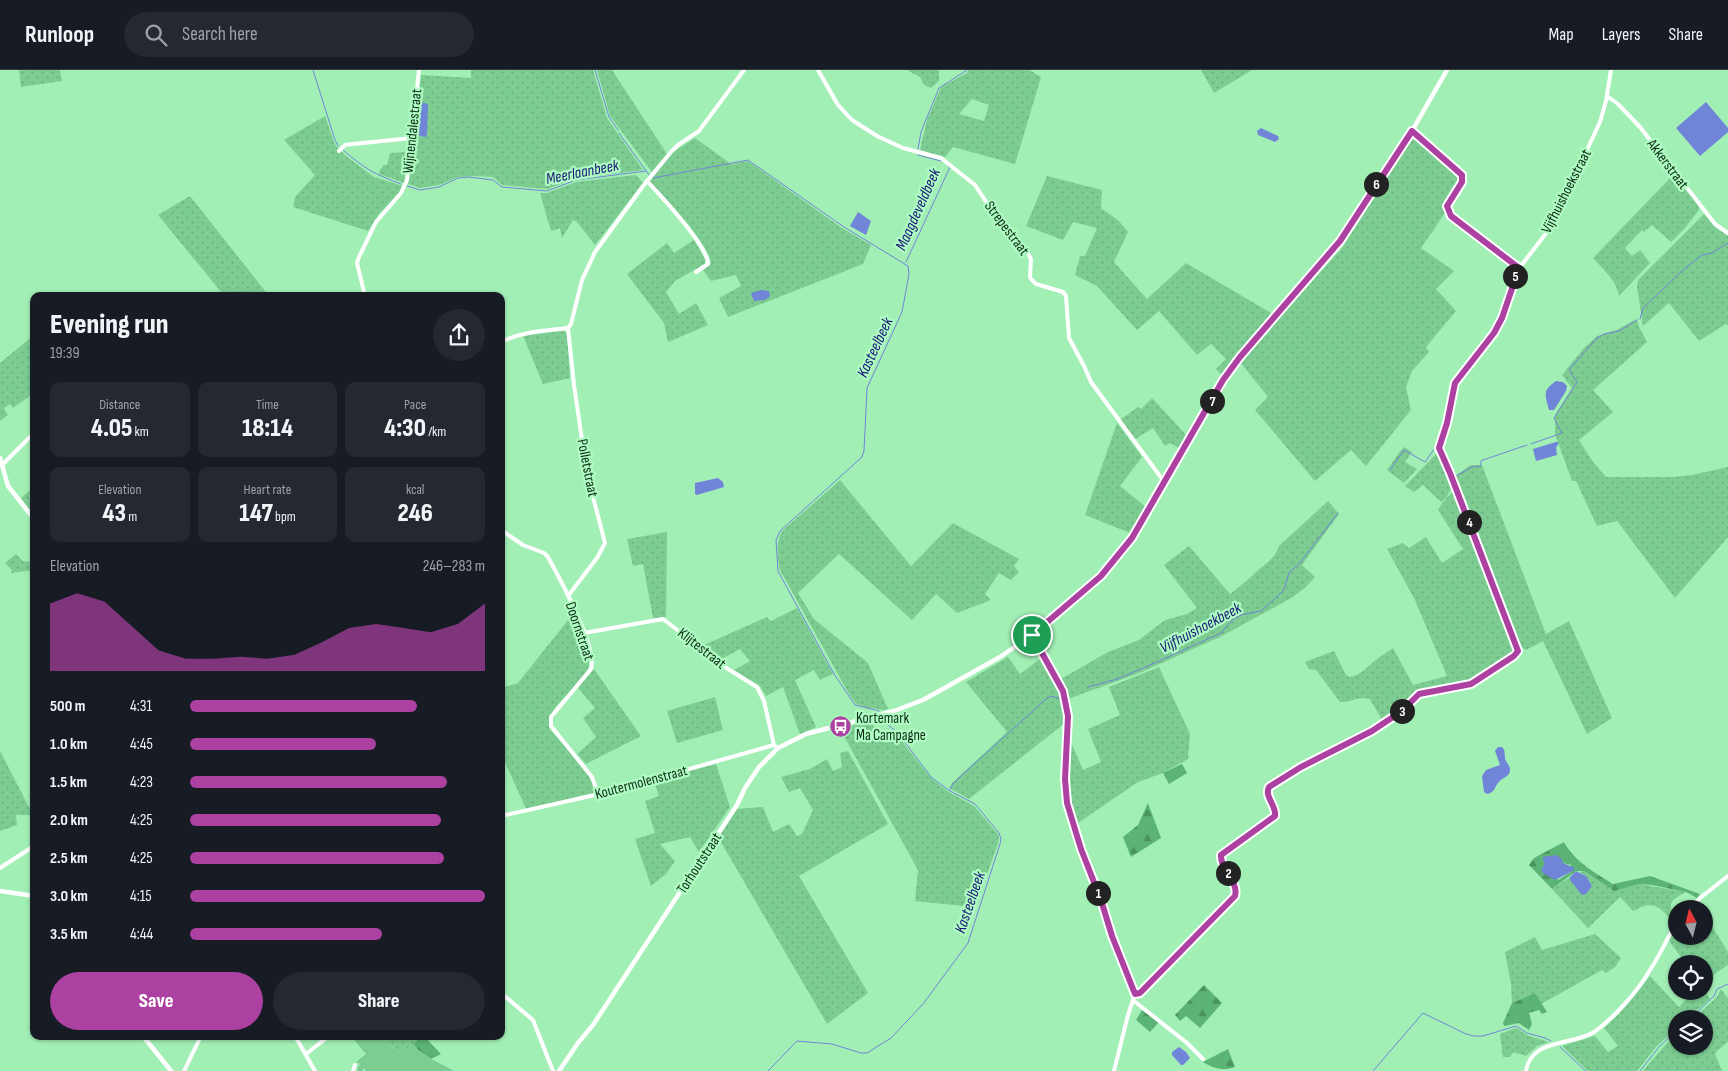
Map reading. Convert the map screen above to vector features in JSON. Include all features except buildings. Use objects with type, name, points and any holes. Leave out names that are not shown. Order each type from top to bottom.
[{"type":"street","name":"Wijnendalestraat","points":[[364,292],[357,263],[359,257],[376,222],[403,189],[407,180],[419,70]]},
{"type":"street","name":"Polletstraat","points":[[568,596],[597,558],[605,544],[587,474],[568,328],[571,324],[582,280],[590,261],[604,239],[651,176],[678,145],[700,131],[744,70]]},
{"type":"street","name":"Strepestraat","points":[[818,70],[838,105],[852,120],[877,136],[903,148],[941,158],[975,185],[996,217],[1027,251],[1031,259],[1030,278],[1036,284],[1063,292],[1066,296],[1069,338],[1091,382],[1165,483]]},
{"type":"street","name":"Torhoutstraat","points":[[559,1071],[593,1025],[662,921],[737,805],[744,788],[776,746],[806,734],[882,714],[923,700],[1000,657],[1032,635],[1101,576],[1132,538],[1223,380],[1246,350],[1340,241],[1412,131],[1448,70]]},
{"type":"street","name":"Vijfhuishoekstraat","points":[[1135,994],[1140,993],[1235,896],[1235,888],[1221,861],[1221,855],[1275,816],[1276,813],[1268,794],[1269,787],[1301,767],[1372,731],[1402,711],[1419,694],[1471,684],[1516,654],[1518,649],[1439,448],[1447,423],[1455,383],[1494,333],[1502,318],[1519,268],[1547,232],[1554,219],[1597,130],[1607,96],[1611,70]]},
{"type":"street","name":"Akkerstraat","points":[[1607,96],[1618,104],[1640,127],[1710,218],[1728,233]]},
{"type":"street","points":[[1412,131],[1462,175],[1462,182],[1447,206],[1451,216],[1519,268]]},
{"type":"street","points":[[339,151],[345,146],[353,144],[412,138]]},
{"type":"street","points":[[648,181],[684,224],[706,255],[708,264],[696,272]]},
{"type":"street","points":[[505,340],[531,331],[568,328]]},
{"type":"street","points":[[2,465],[30,436]]},
{"type":"street","points":[[0,458],[8,486],[30,514]]},
{"type":"street","name":"Doornstraat","points":[[505,533],[523,545],[544,553],[568,596],[584,634],[593,664],[591,669],[551,717],[551,726],[592,777],[598,794]]},
{"type":"street","name":"Klijtestraat","points":[[584,634],[663,619],[728,669],[757,687],[764,701],[776,746]]},
{"type":"street","points":[[1032,635],[1063,691],[1068,716],[1065,779],[1067,803],[1081,849],[1135,994],[1114,1071]]},
{"type":"street","name":"Koutermolenstraat","points":[[505,815],[598,794],[776,746]]},
{"type":"street","points":[[0,868],[30,849]]},
{"type":"street","points":[[1698,900],[1728,876]]},
{"type":"street","points":[[0,892],[30,896]]},
{"type":"street","points":[[1526,1071],[1530,1057],[1541,1048],[1580,1038],[1593,1032],[1616,1013],[1650,971],[1668,938]]},
{"type":"street","points":[[505,997],[533,1020],[553,1071]]},
{"type":"street","points":[[1134,1001],[1187,1043],[1203,1059]]},
{"type":"street","points":[[146,1040],[171,1071]]},
{"type":"street","points":[[184,1071],[199,1040]]},
{"type":"street","points":[[297,1040],[315,1071]]},
{"type":"street","points":[[306,1054],[324,1040]]},
{"type":"street","points":[[354,1071],[355,1065]]},
{"type":"green space","points":[[19,70],[60,70],[62,81],[21,87]]},
{"type":"green space","points":[[471,70],[593,70],[607,118],[643,170],[573,179],[548,189],[502,185],[493,177],[474,176],[458,177],[439,185],[420,188],[408,184],[415,139],[421,75],[471,78]]},
{"type":"green space","points":[[597,70],[612,70],[667,154],[652,172],[610,116]]},
{"type":"green space","points":[[907,70],[939,70],[939,81],[931,88],[924,85],[920,77]]},
{"type":"green space","points":[[968,70],[1029,70],[1041,77],[1015,164],[953,147],[945,157],[920,150],[927,120],[941,87],[967,73]],"holes":[[[972,99],[989,105],[984,121],[959,114]]]},
{"type":"green space","points":[[1201,70],[1252,70],[1214,93]]},
{"type":"green space","points":[[325,116],[335,145],[346,156],[374,177],[403,186],[400,192],[379,214],[368,231],[293,207],[295,197],[315,175],[284,140]]},
{"type":"green space","points":[[1414,135],[1459,175],[1451,202],[1421,248],[1454,271],[1436,289],[1456,311],[1426,347],[1429,352],[1412,371],[1406,387],[1411,410],[1366,466],[1351,450],[1315,481],[1255,410],[1268,397],[1240,362],[1342,248]]},
{"type":"green space","points":[[695,138],[731,164],[748,161],[842,228],[871,245],[863,264],[728,317],[719,298],[741,286],[736,275],[711,281],[703,270],[711,263],[702,243],[685,220],[650,181],[673,152]]},
{"type":"green space","points":[[409,152],[404,183],[379,174],[383,165],[387,165],[390,153]]},
{"type":"green space","points":[[1674,174],[1698,205],[1699,210],[1671,242],[1652,225],[1644,232],[1642,230],[1625,248],[1632,256],[1640,250],[1650,263],[1619,296],[1612,280],[1593,258]]},
{"type":"green space","points":[[636,175],[643,183],[595,245],[577,222],[573,220],[562,238],[560,228],[551,231],[540,193],[547,193],[576,182]]},
{"type":"green space","points":[[1047,176],[1102,190],[1101,208],[1119,221],[1128,232],[1114,262],[1147,299],[1186,263],[1273,314],[1223,376],[1216,369],[1226,359],[1211,344],[1197,355],[1159,311],[1137,330],[1097,286],[1075,275],[1080,256],[1085,256],[1097,228],[1073,222],[1063,240],[1026,226]]},
{"type":"green space","points":[[190,196],[266,292],[221,292],[158,215]]},
{"type":"green space","points":[[1704,214],[1716,228],[1728,236],[1728,326],[1726,324],[1699,341],[1669,303],[1643,326],[1637,287],[1638,280]]},
{"type":"green space","points":[[694,240],[705,259],[705,264],[675,281],[666,292],[679,314],[696,303],[708,325],[668,342],[664,323],[627,274],[667,243],[674,253]]},
{"type":"green space","points":[[1637,319],[1647,342],[1593,390],[1613,412],[1579,440],[1593,462],[1606,477],[1672,477],[1692,475],[1728,467],[1728,537],[1675,598],[1617,521],[1597,526],[1576,481],[1572,481],[1555,434],[1555,415],[1572,388],[1562,375],[1584,348],[1597,336],[1616,330]]},
{"type":"green space","points":[[566,332],[567,335],[570,378],[543,384],[523,336]]},
{"type":"green space","points":[[30,338],[30,396],[13,408],[10,404],[4,408],[8,415],[0,421],[0,363]]},
{"type":"green space","points":[[1152,398],[1188,437],[1181,449],[1170,443],[1165,446],[1153,428],[1134,440],[1120,420],[1138,407],[1141,409]]},
{"type":"green space","points":[[1117,423],[1142,457],[1120,486],[1146,507],[1130,533],[1085,515]]},
{"type":"green space","points":[[1404,447],[1412,452],[1405,462],[1417,469],[1404,483],[1387,470]]},
{"type":"green space","points":[[1438,452],[1453,485],[1446,498],[1441,502],[1423,485],[1414,492],[1405,486]]},
{"type":"green space","points":[[1471,465],[1482,465],[1546,634],[1569,621],[1612,718],[1587,734],[1543,641],[1526,650],[1521,647],[1455,476]]},
{"type":"green space","points":[[840,480],[911,566],[953,523],[1019,559],[1014,566],[1019,572],[1011,580],[999,573],[985,594],[991,600],[957,613],[936,594],[912,620],[839,554],[798,593],[814,619],[868,663],[888,709],[883,710],[856,704],[780,570],[779,565],[778,545],[782,531]]},
{"type":"green space","points":[[30,490],[30,508],[29,509],[21,498]]},
{"type":"green space","points":[[1454,490],[1516,649],[1514,656],[1470,684],[1420,692],[1407,705],[1383,722],[1370,699],[1361,698],[1340,702],[1316,670],[1309,669],[1305,662],[1334,651],[1346,675],[1349,677],[1360,673],[1393,648],[1413,685],[1447,676],[1414,598],[1387,549],[1403,543],[1409,548],[1426,537],[1442,563],[1463,549],[1438,510]]},
{"type":"green space","points":[[1328,501],[1339,514],[1302,565],[1315,577],[1293,597],[1222,636],[1142,672],[1068,699],[1059,680],[1108,652],[1139,640],[1165,620],[1187,614],[1197,608],[1164,565],[1189,546],[1230,594],[1271,559],[1279,546]]},
{"type":"green space","points":[[667,532],[666,617],[653,618],[643,564],[633,566],[627,539]]},
{"type":"green space","points":[[16,554],[23,561],[30,562],[30,571],[11,573],[12,570],[5,563]]},
{"type":"green space","points":[[797,608],[833,674],[820,680],[814,670],[795,680],[816,727],[800,734],[783,687],[766,696],[760,686],[734,670],[750,661],[740,649],[720,660],[702,646],[767,617],[771,621]]},
{"type":"green space","points":[[572,615],[585,644],[589,663],[587,671],[581,680],[558,705],[552,713],[549,722],[551,731],[582,766],[592,782],[595,791],[593,793],[526,809],[505,762],[505,687],[518,683]]},
{"type":"green space","points":[[1008,657],[1020,674],[1041,658],[1061,691],[1065,723],[969,799],[949,788],[952,783],[1007,732],[966,682]]},
{"type":"green space","points":[[1159,667],[1190,734],[1188,759],[1163,773],[1138,782],[1075,825],[1068,784],[1068,743],[1071,742],[1083,770],[1101,762],[1088,729],[1120,715],[1109,687]]},
{"type":"green space","points":[[594,669],[641,736],[586,764],[577,754],[596,737],[583,718],[595,708],[578,688]]},
{"type":"green space","points":[[715,697],[723,730],[677,743],[667,711]]},
{"type":"green space","points":[[870,721],[885,742],[897,735],[931,778],[949,792],[974,806],[998,834],[998,843],[976,906],[915,901],[918,870],[840,729]]},
{"type":"green space","points":[[0,751],[30,809],[30,815],[16,815],[17,825],[0,831]]},
{"type":"green space","points":[[848,751],[888,824],[799,876],[868,993],[827,1024],[718,837],[736,809],[763,807],[773,832],[789,824],[797,836],[802,834],[813,810],[800,788],[789,792],[781,777],[810,769],[827,759],[833,771],[842,767],[840,753]]},
{"type":"green space","points":[[716,764],[730,807],[699,852],[690,837],[660,844],[675,861],[666,874],[651,886],[635,839],[655,833],[645,801],[659,796],[654,780]]},
{"type":"green space","points":[[1182,764],[1187,773],[1169,784],[1163,773]]},
{"type":"green space","points":[[1148,803],[1161,838],[1131,857],[1123,837],[1138,825]]},
{"type":"green space","points":[[1564,842],[1579,861],[1613,884],[1650,876],[1700,894],[1697,898],[1686,892],[1639,884],[1614,891],[1584,871],[1576,871],[1552,889],[1529,865],[1534,858]],"holes":[[[1563,863],[1571,865],[1571,872],[1558,880],[1545,864]]]},
{"type":"green space","points":[[1584,871],[1614,891],[1639,884],[1686,892],[1674,900],[1668,900],[1668,916],[1652,905],[1640,907],[1633,911],[1620,897],[1588,928],[1552,889],[1570,877],[1570,880],[1592,886],[1586,876],[1580,872]]},
{"type":"green space","points":[[1713,928],[1728,952],[1728,965],[1713,976],[1713,955],[1679,955],[1672,945],[1713,945]]},
{"type":"green space","points":[[1595,934],[1621,958],[1615,967],[1606,973],[1602,970],[1541,1004],[1535,993],[1512,1003],[1511,984],[1505,952],[1535,937],[1542,950]]},
{"type":"green space","points":[[1650,976],[1668,995],[1668,1000],[1672,1000],[1679,1007],[1685,1000],[1709,1000],[1697,1010],[1668,1010],[1668,1036],[1656,1047],[1637,1071],[1588,1071],[1562,1046],[1595,1036],[1608,1052],[1618,1046],[1604,1028],[1619,1014]]},
{"type":"green space","points":[[1204,985],[1222,1003],[1200,1028],[1186,1016],[1180,1021],[1175,1015]]},
{"type":"green space","points":[[1721,989],[1728,999],[1728,1042],[1715,1054],[1722,1071],[1643,1071],[1668,1042],[1668,1055],[1713,1055],[1713,1010],[1703,1010],[1717,997]]},
{"type":"green space","points":[[1535,993],[1547,1012],[1542,1014],[1539,1010],[1529,1013],[1532,1024],[1529,1030],[1519,1023],[1504,1026],[1503,1023],[1512,1003]]},
{"type":"green space","points":[[1142,1010],[1159,1022],[1150,1032],[1136,1020]]},
{"type":"green space","points":[[1516,1028],[1529,1036],[1549,1042],[1537,1046],[1526,1056],[1513,1052],[1510,1057],[1503,1057],[1500,1034]]},
{"type":"green space","points":[[354,1040],[383,1040],[401,1054],[413,1044],[427,1056],[454,1071],[366,1071],[364,1068],[362,1071],[358,1071],[357,1068],[360,1064],[356,1062],[366,1054]]},
{"type":"green space","points":[[383,1040],[418,1040],[401,1054]]},
{"type":"green space","points":[[418,1040],[428,1040],[441,1054],[431,1059],[413,1044]]},
{"type":"green space","points":[[1228,1049],[1235,1067],[1219,1069],[1203,1062]]},
{"type":"water","points":[[421,102],[428,104],[427,135],[425,137],[417,135]]},
{"type":"water","points":[[1706,102],[1728,128],[1728,132],[1700,156],[1676,128]]},
{"type":"water","points":[[1261,128],[1278,136],[1279,139],[1275,142],[1258,135],[1257,131]]},
{"type":"water","points":[[858,212],[871,221],[866,235],[850,226]]},
{"type":"water","points":[[761,290],[769,291],[770,296],[765,300],[754,301],[751,294]]},
{"type":"water","points":[[1556,381],[1563,382],[1567,386],[1566,391],[1554,410],[1549,410],[1546,393],[1548,388]]},
{"type":"water","points":[[1559,442],[1556,448],[1557,455],[1536,461],[1533,449]]},
{"type":"water","points":[[718,478],[723,482],[724,487],[695,494],[695,483]]},
{"type":"water","points":[[1498,747],[1502,747],[1504,750],[1510,772],[1499,781],[1493,791],[1487,794],[1484,792],[1482,776],[1486,770],[1500,765],[1495,751]]},
{"type":"water","points":[[1556,855],[1561,858],[1563,863],[1575,868],[1555,880],[1544,874],[1541,870],[1545,864],[1543,857]]},
{"type":"water","points":[[1576,871],[1586,876],[1592,886],[1586,894],[1582,895],[1570,880],[1570,877]]},
{"type":"water","points":[[1179,1047],[1190,1058],[1183,1065],[1172,1055],[1172,1052]]},
{"type":"waterway","name":"Meerlaanbeek","points":[[313,70],[338,146]]},
{"type":"waterway","name":"Kasteelbeek","points":[[595,70],[609,117],[618,130]]},
{"type":"waterway","name":"Maagdeveldbeek","points":[[918,149],[921,132],[939,88],[967,70]]},
{"type":"waterway","name":"Kasteelbeek","points":[[619,133],[649,175]]},
{"type":"waterway","name":"Meerlaanbeek","points":[[343,150],[370,170],[401,184]]},
{"type":"waterway","name":"Maagdeveldbeek","points":[[918,155],[941,161]]},
{"type":"waterway","name":"Kasteelbeek","points":[[653,178],[748,160],[844,227],[908,266],[909,274],[902,312],[867,388],[864,451],[862,457],[780,531],[776,540],[778,571],[834,674],[855,705],[879,711]]},
{"type":"waterway","name":"Maagdeveldbeek","points":[[906,262],[950,167],[948,166]]},
{"type":"waterway","name":"Meerlaanbeek","points":[[407,186],[420,190],[439,187],[458,178],[468,177],[493,180],[502,187],[547,191],[576,180],[646,171]]},
{"type":"waterway","name":"Vijfhuishoekbeek","points":[[1640,319],[1643,308],[1683,270],[1702,255],[1712,253],[1728,243]]},
{"type":"waterway","name":"Vijfhuishoekbeek","points":[[1531,444],[1562,433],[1554,418],[1577,382],[1569,370],[1596,339],[1604,334],[1619,331],[1637,320]]},
{"type":"waterway","name":"Vijfhuishoekbeek","points":[[1390,470],[1404,450],[1425,462],[1437,445]]},
{"type":"waterway","name":"Vijfhuishoekbeek","points":[[1454,477],[1472,467],[1481,466],[1481,461],[1483,460],[1527,445]]},
{"type":"waterway","name":"Vijfhuishoekbeek","points":[[1088,687],[1117,679],[1148,666],[1221,633],[1232,620],[1241,615],[1261,611],[1284,590],[1289,573],[1299,564],[1338,513]]},
{"type":"waterway","name":"Vijfhuishoekbeek","points":[[950,790],[962,775],[1046,699],[1051,696],[1061,699]]},
{"type":"waterway","name":"Kasteelbeek","points":[[768,1071],[797,1041],[832,1044],[867,1053],[891,1038],[923,1004],[968,943],[1000,844],[999,833],[975,804],[950,791],[931,777],[898,733],[882,717]]},
{"type":"waterway","points":[[1699,1010],[1714,996],[1717,989],[1728,984]]},
{"type":"waterway","points":[[1373,1071],[1423,1013],[1474,1036],[1483,1036],[1516,1026],[1527,1033],[1551,1041]]},
{"type":"waterway","points":[[1640,1071],[1668,1039]]},
{"type":"waterway","points":[[1560,1047],[1586,1071]]},
{"type":"place","name":"Kortemark Ma Campagne","points":[[840,727]]},
{"type":"route","points":[[1412,131],[1462,175],[1462,182],[1447,206],[1451,216],[1519,268],[1502,318],[1494,333],[1455,383],[1452,390],[1447,423],[1439,444],[1440,451],[1518,649],[1516,654],[1471,684],[1419,694],[1406,708],[1372,731],[1301,767],[1269,787],[1267,790],[1268,794],[1276,815],[1221,855],[1221,861],[1235,888],[1235,896],[1140,993],[1135,994],[1081,849],[1067,803],[1065,779],[1068,716],[1063,691],[1032,635],[1101,576],[1132,538],[1223,380],[1240,357],[1340,241],[1412,131]]}]
